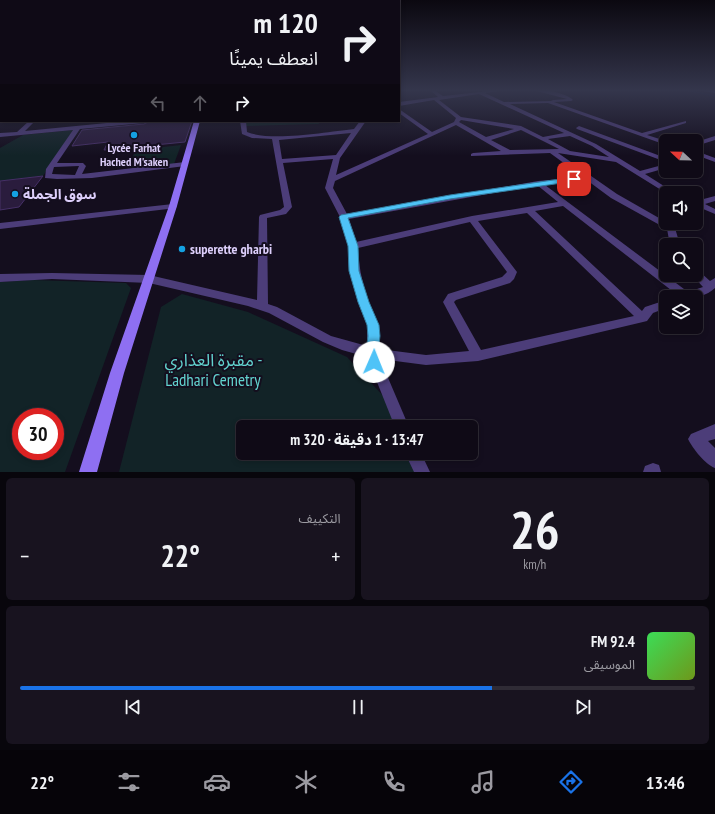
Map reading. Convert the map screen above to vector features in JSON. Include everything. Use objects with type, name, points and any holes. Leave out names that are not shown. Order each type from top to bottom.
[{"type":"main road","points":[[88,472],[117,373],[173,206],[197,122]]},
{"type":"street","points":[[400,112],[432,134]]},
{"type":"street","points":[[450,112],[458,120],[508,152]]},
{"type":"street","points":[[523,112],[600,149],[660,186]]},
{"type":"street","points":[[576,112],[659,140]]},
{"type":"street","points":[[331,180],[432,134],[458,120],[521,128],[568,151],[590,157],[618,160]]},
{"type":"street","points":[[19,133],[31,122]]},
{"type":"street","points":[[0,135],[78,127],[88,124],[125,122]]},
{"type":"street","points":[[243,122],[242,130],[246,134],[275,137],[356,131]]},
{"type":"street","points":[[362,122],[338,157],[331,180],[330,192],[344,217],[353,246],[354,271],[373,325],[374,336],[372,353],[374,362],[399,420]]},
{"type":"street","points":[[643,134],[684,122]]},
{"type":"street","points":[[78,127],[52,165],[48,173],[51,177],[78,176],[185,164]]},
{"type":"street","points":[[487,139],[521,128]]},
{"type":"street","points":[[579,128],[659,157]]},
{"type":"street","points":[[544,138],[571,134]]},
{"type":"street","points":[[262,307],[263,217],[283,212],[288,207],[275,137]]},
{"type":"street","points":[[703,142],[715,138]]},
{"type":"street","points":[[551,151],[588,178],[634,208],[659,220]]},
{"type":"street","points":[[473,155],[508,152],[568,151]]},
{"type":"street","points":[[704,156],[715,160]]},
{"type":"street","points":[[279,161],[338,157]]},
{"type":"street","points":[[52,165],[81,164],[83,166],[78,176]]},
{"type":"street","points":[[639,173],[659,168]]},
{"type":"street","points":[[344,217],[538,183],[588,178]]},
{"type":"street","points":[[538,183],[678,290]]},
{"type":"street","points":[[703,202],[715,198]]},
{"type":"street","points":[[353,246],[472,219],[566,203]]},
{"type":"street","points":[[0,226],[173,206]]},
{"type":"street","points":[[703,207],[715,212]]},
{"type":"street","points":[[529,210],[643,318]]},
{"type":"street","points":[[472,219],[512,272],[510,277],[506,280],[452,297],[448,302],[478,356]]},
{"type":"street","points":[[0,278],[52,276],[149,279],[185,286],[272,310],[327,339],[372,353],[426,360],[478,356],[643,318],[649,310],[659,306]]},
{"type":"street","points":[[703,278],[712,284],[703,291]]},
{"type":"street","points":[[715,431],[696,439],[715,460]]},
{"type":"street","points":[[416,460],[422,472]]},
{"type":"green space","points":[[246,122],[318,122],[319,124],[245,126]]},
{"type":"green space","points":[[73,130],[43,176],[0,181],[0,148],[23,135]]},
{"type":"green space","points":[[181,145],[174,164],[127,168],[136,150]]},
{"type":"green space","points":[[33,280],[126,283],[131,288],[65,472],[0,472],[0,282]]},
{"type":"green space","name":"مقبرة العذاري - Ladhari Cemetry","points":[[182,294],[248,312],[347,357],[387,400],[395,420],[236,420],[236,460],[412,460],[417,472],[119,472],[161,307]]},
{"type":"building","name":"Lycée Farhat Hached M'saken","points":[[148,122],[192,122],[185,142],[104,150],[108,142],[72,146],[82,130],[144,124]]},
{"type":"building","name":"سوق الجملة","points":[[43,176],[19,207],[0,210],[0,181]]},
{"type":"place","name":"Lycée Farhat Hached M'saken","points":[[134,135]]},
{"type":"place","name":"سوق الجملة","points":[[15,194]]},
{"type":"place","name":"superette gharbi","points":[[182,249]]},
{"type":"route","points":[[374,362],[372,353],[374,341],[373,325],[354,271],[353,246],[344,217],[450,197],[538,183],[574,179]]}]
